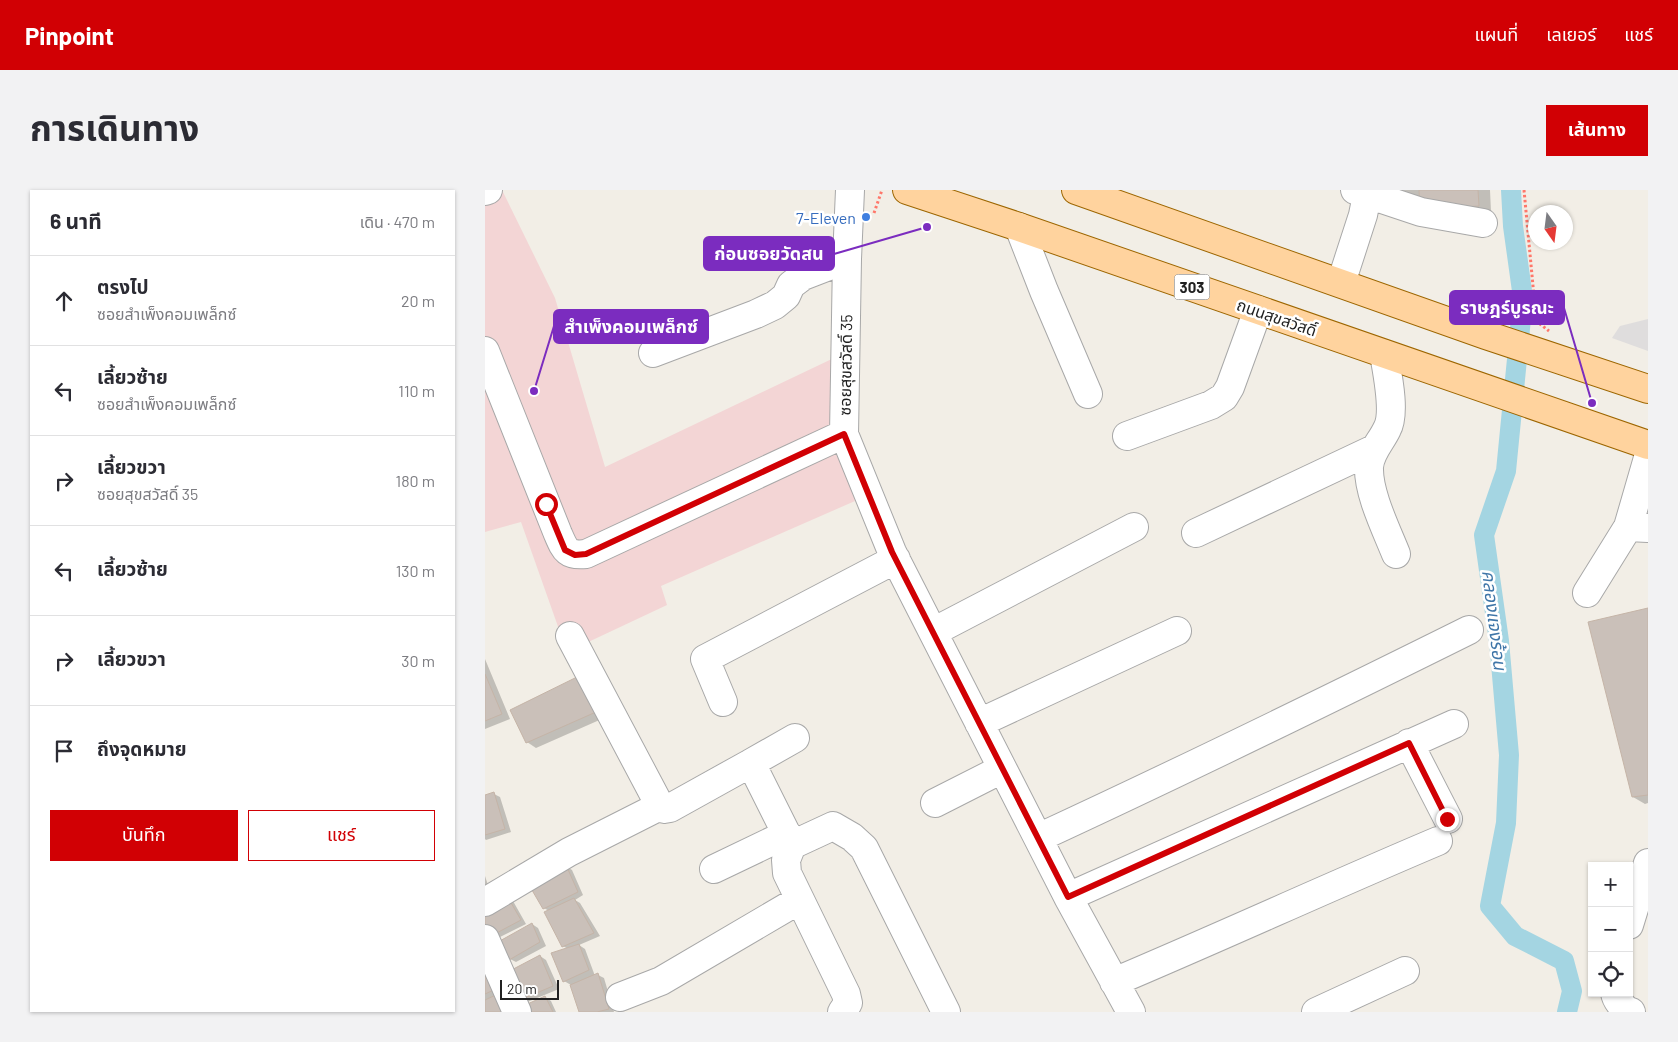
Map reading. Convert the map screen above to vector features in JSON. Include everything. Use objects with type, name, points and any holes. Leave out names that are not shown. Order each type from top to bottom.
[{"type":"main road","name":"ถนนสุขสวัสดิ์","points":[[907,190],[1648,445]]},
{"type":"main road","points":[[1075,190],[1648,390]]},
{"type":"street","name":"ซอยสุขสวัสดิ์ 35","points":[[850,190],[844,434],[896,559],[1068,897],[1131,1012]]},
{"type":"street","points":[[1341,283],[1363,215],[1364,192],[1421,212],[1483,223]]},
{"type":"street","points":[[1019,227],[1088,394]]},
{"type":"street","points":[[653,354],[775,305],[786,296],[791,285],[803,276],[847,259]]},
{"type":"street","points":[[1127,436],[1211,405],[1224,397],[1230,387],[1258,310]]},
{"type":"street","points":[[485,351],[565,550],[575,555],[586,554],[844,434]]},
{"type":"street","points":[[1384,354],[1391,397],[1389,428],[1374,449],[1369,465],[1370,485],[1396,554]]},
{"type":"street","points":[[1197,533],[1374,449]]},
{"type":"street","points":[[1587,593],[1638,527],[1648,458]]},
{"type":"street","points":[[933,632],[1134,527]]},
{"type":"street","points":[[723,702],[705,659],[896,559]]},
{"type":"street","points":[[1038,838],[1315,707],[1469,630]]},
{"type":"street","points":[[979,723],[1177,631]]},
{"type":"street","points":[[570,636],[660,806],[664,809],[670,808],[795,738]]},
{"type":"street","points":[[1068,897],[1454,724]]},
{"type":"street","points":[[1114,982],[1351,878],[1443,830],[1409,743]]},
{"type":"street","points":[[751,763],[789,840],[786,860],[787,873],[845,994],[848,1004],[842,1012]]},
{"type":"street","points":[[935,803],[1002,769]]},
{"type":"street","points":[[485,902],[569,852],[660,806]]},
{"type":"street","points":[[713,868],[833,826],[852,837],[864,848],[946,1012]]},
{"type":"street","points":[[1633,912],[1648,863]]},
{"type":"street","points":[[619,997],[661,981],[799,900]]},
{"type":"street","points":[[485,939],[517,1012]]},
{"type":"street","points":[[1316,1012],[1405,972]]},
{"type":"street","points":[[1615,997],[1627,1011],[1631,1012]]},
{"type":"path","points":[[873,214],[882,190]]},
{"type":"path","points":[[1524,190],[1536,318],[1557,340],[1553,358]]},
{"type":"shaded area","points":[[485,190],[502,190],[555,298],[605,467],[836,357],[832,426],[855,501],[661,586],[667,605],[567,652],[521,522],[485,532]]},
{"type":"shaded area","points":[[1648,319],[1648,351],[1612,338],[1620,326]]},
{"type":"building","points":[[1419,190],[1478,190],[1479,206],[1420,210]]},
{"type":"building","points":[[1648,608],[1648,795],[1632,797],[1588,622]]},
{"type":"building","points":[[485,674],[502,714],[485,721]]},
{"type":"building","points":[[579,676],[596,712],[526,743],[510,710]]},
{"type":"building","points":[[494,792],[505,829],[485,835],[485,795]]},
{"type":"building","points":[[566,865],[578,892],[543,909],[529,885]]},
{"type":"building","points":[[507,896],[521,920],[489,937],[485,931],[485,905]]},
{"type":"building","points":[[574,898],[594,933],[562,947],[544,912]]},
{"type":"building","points":[[532,923],[540,942],[509,960],[498,942]]},
{"type":"building","points":[[579,944],[589,970],[563,982],[551,953]]},
{"type":"building","points":[[540,955],[553,986],[513,1003],[502,975]]},
{"type":"building","points":[[485,966],[496,989],[485,994]]},
{"type":"building","points":[[598,973],[609,1009],[597,1012],[579,1012],[570,985]]},
{"type":"building","points":[[500,993],[509,1008],[501,1012],[485,1012],[485,1000]]},
{"type":"building","points":[[545,996],[553,1012],[523,1012],[521,1007]]},
{"type":"waterway","name":"คลองแจงร้อน","points":[[1511,190],[1513,226],[1523,298],[1506,471],[1484,535],[1499,641],[1509,755],[1506,823],[1490,906],[1515,936],[1564,961],[1572,991],[1567,1012]]},
{"type":"place","name":"7-Eleven","points":[[866,217]]},
{"type":"place","name":"ก่อนซอยวัดสน","points":[[927,227]]},
{"type":"place","name":"สำเพ็งคอมเพล็กซ์","points":[[534,391]]},
{"type":"place","name":"ราษฎร์บูรณะ","points":[[1592,403]]},
{"type":"route","points":[[546,504],[565,550],[575,555],[586,554],[844,434],[892,552],[1068,897],[1409,743],[1447,819]]}]
